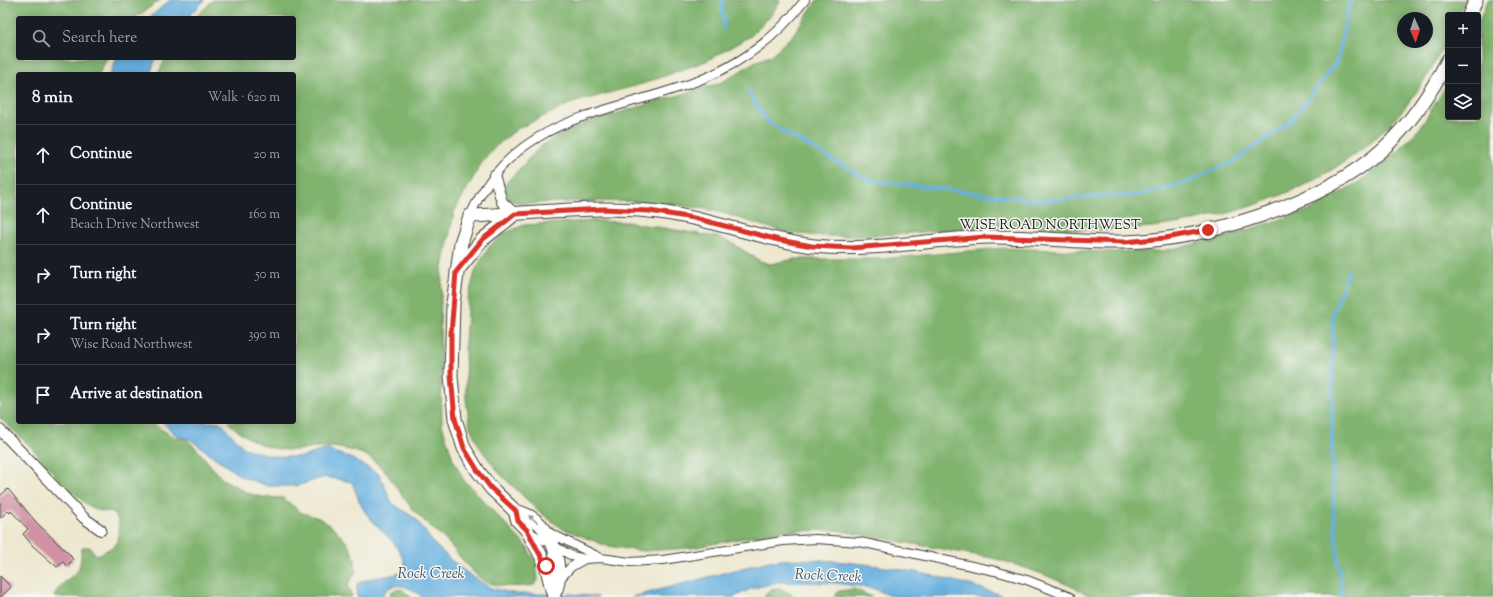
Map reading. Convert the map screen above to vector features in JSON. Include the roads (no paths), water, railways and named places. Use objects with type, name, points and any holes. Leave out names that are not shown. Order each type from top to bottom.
[{"type":"street","points":[[601,558],[586,549],[548,532],[526,514],[516,511],[491,488],[478,471],[464,448],[455,419],[451,376],[451,334],[456,272],[461,243],[470,216],[476,201],[494,175],[511,157],[533,139],[563,124],[593,113],[700,80],[735,63],[770,39],[804,0]]},
{"type":"street","points":[[1470,12],[1476,0]]},
{"type":"street","name":"WISE ROAD NORTHWEST","points":[[470,216],[603,209],[649,211],[694,218],[779,240],[845,248],[882,247],[985,237],[1109,242],[1165,238],[1214,228],[1262,214],[1297,200],[1349,174],[1376,154],[1404,128],[1430,92],[1445,65]]},
{"type":"street","points":[[456,272],[482,240],[515,214],[502,202],[494,175]]},
{"type":"street","points":[[0,430],[84,518],[101,530]]},
{"type":"street","points":[[516,511],[518,521],[527,530],[572,556],[585,559],[601,558],[630,562],[663,560],[783,541],[816,538],[860,542],[960,563],[1027,580],[1070,597]]},
{"type":"street","points":[[527,530],[546,566],[550,586],[556,590]]},
{"type":"street","points":[[548,532],[555,547],[556,590]]},
{"type":"street","points":[[546,566],[550,552],[555,547],[570,543]]},
{"type":"street","points":[[556,590],[572,567],[585,559]]},
{"type":"water","points":[[170,0],[205,0],[189,16],[151,16]]},
{"type":"water","points":[[116,60],[155,60],[151,72],[111,72]]},
{"type":"water","name":"Rock Creek","points":[[165,424],[222,424],[244,448],[272,456],[302,457],[327,449],[354,460],[379,474],[392,503],[416,519],[434,544],[452,561],[491,588],[517,594],[574,594],[598,597],[422,597],[406,587],[395,586],[390,587],[382,597],[357,597],[357,584],[369,579],[406,571],[404,561],[395,545],[368,516],[361,505],[352,482],[325,477],[296,486],[268,486],[240,476],[191,440],[174,434]]},
{"type":"water","name":"Rock Creek","points":[[796,559],[849,562],[902,570],[955,581],[1006,597],[905,597],[888,595],[872,588],[836,583],[778,582],[750,589],[734,597],[632,597],[769,561]]},
{"type":"waterway","points":[[722,0],[724,29]]},
{"type":"waterway","points":[[748,91],[767,122],[868,180],[1042,201],[1103,196],[1139,195],[1188,182],[1235,161],[1292,120],[1338,60],[1349,3],[1352,0]]},
{"type":"waterway","points":[[1342,597],[1334,517],[1332,439],[1333,314],[1348,271]]}]
